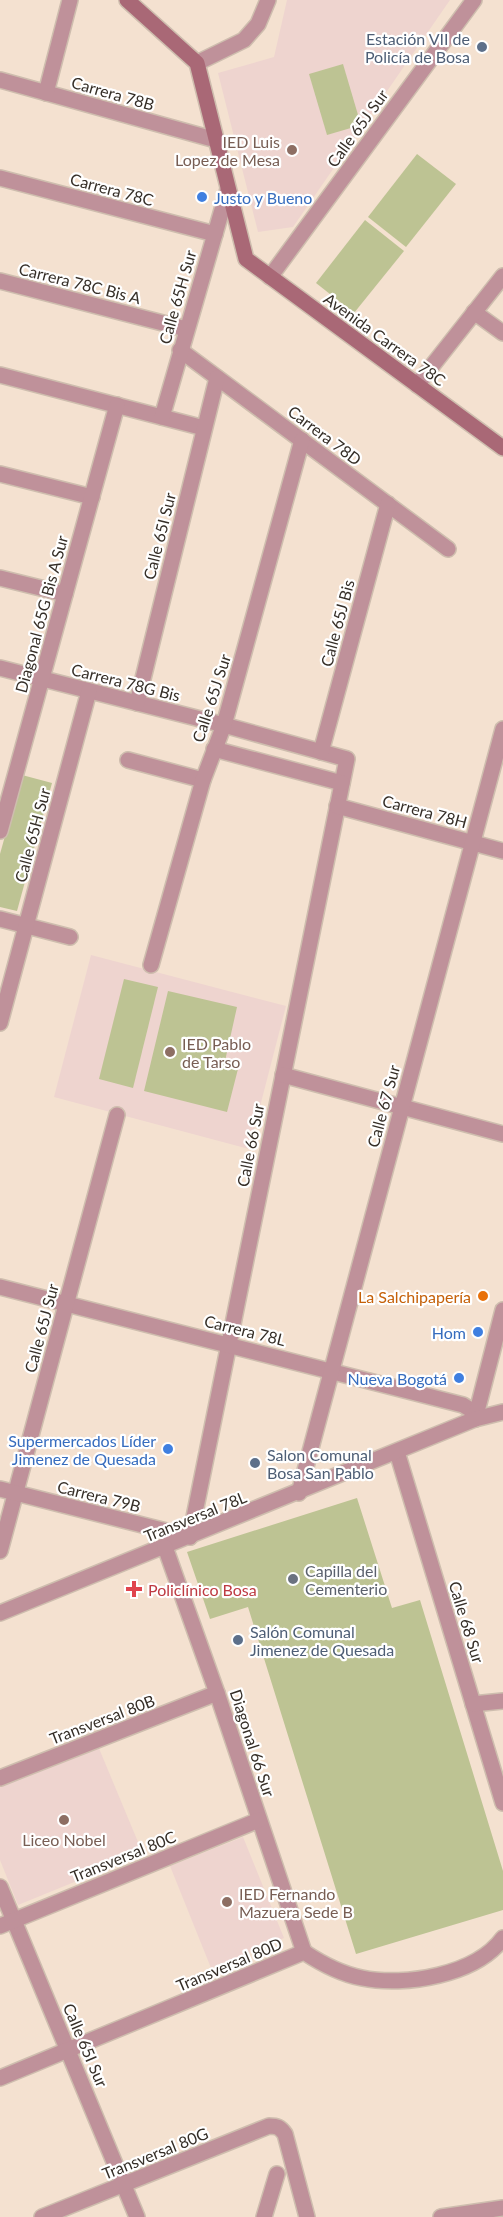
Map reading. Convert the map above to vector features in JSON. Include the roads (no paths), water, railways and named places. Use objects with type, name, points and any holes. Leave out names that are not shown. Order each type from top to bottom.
[{"type":"main road","points":[[133,2],[197,63]]},
{"type":"main road","name":"Calle 65H Sur","points":[[197,63],[246,259]]},
{"type":"main road","name":"Avenida Carrera 78C","points":[[246,259],[503,448]]},
{"type":"street","points":[[46,93],[70,0]]},
{"type":"street","points":[[197,63],[244,40],[258,24],[268,0]]},
{"type":"street","name":"Calle 65J Sur","points":[[270,277],[474,0]]},
{"type":"street","name":"Carrera 78B","points":[[0,80],[216,140]]},
{"type":"street","name":"Carrera 78C","points":[[0,178],[215,234]]},
{"type":"street","name":"Calle 65H Sur","points":[[162,417],[228,189]]},
{"type":"street","points":[[417,385],[503,276]]},
{"type":"street","name":"Carrera 78C Bis A","points":[[0,281],[186,329]]},
{"type":"street","points":[[474,312],[503,333]]},
{"type":"street","name":"Carrera 78D","points":[[180,350],[448,549]]},
{"type":"street","points":[[0,375],[204,428]]},
{"type":"street","name":"Calle 65I Sur","points":[[136,703],[217,378]]},
{"type":"street","name":"Diagonal 65G Bis A Sur","points":[[0,831],[117,405]]},
{"type":"street","name":"Calle 65J Sur","points":[[151,965],[203,780],[224,725],[302,441]]},
{"type":"street","points":[[0,474],[92,497]]},
{"type":"street","name":"Calle 65J Bis","points":[[321,752],[388,504]]},
{"type":"street","points":[[0,578],[65,594]]},
{"type":"street","name":"Carrera 78G Bis","points":[[0,669],[224,725],[347,759]]},
{"type":"street","name":"Calle 65H Sur","points":[[1,1017],[89,691]]},
{"type":"street","name":"Calle 67 Sur","points":[[299,1493],[503,729]]},
{"type":"street","points":[[214,748],[342,783]]},
{"type":"street","name":"Calle 66 Sur","points":[[190,1537],[347,759]]},
{"type":"street","points":[[128,760],[203,780]]},
{"type":"street","name":"Carrera 78H","points":[[337,806],[503,851]]},
{"type":"street","points":[[0,919],[70,937]]},
{"type":"street","points":[[282,1076],[503,1134]]},
{"type":"street","name":"Calle 65J Sur","points":[[0,1551],[117,1115]]},
{"type":"street","name":"Carrera 78L","points":[[0,1287],[463,1405],[471,1410],[475,1419]]},
{"type":"street","points":[[475,1419],[503,1310]]},
{"type":"street","name":"Transversal 78L","points":[[0,1613],[299,1493],[475,1419],[503,1412]]},
{"type":"street","name":"Calle 68 Sur","points":[[397,1452],[503,1803]]},
{"type":"street","name":"Carrera 79B","points":[[0,1489],[190,1537]]},
{"type":"street","name":"Diagonal 66 Sur","points":[[165,1547],[304,1952]]},
{"type":"street","name":"Transversal 80B","points":[[0,1778],[217,1693]]},
{"type":"street","points":[[473,1704],[503,1701]]},
{"type":"street","name":"Transversal 80C","points":[[5,1922],[259,1820]]},
{"type":"street","name":"Calle 65I Sur","points":[[0,1887],[5,1922],[69,2050],[137,2217]]},
{"type":"street","name":"Transversal 80D","points":[[0,2078],[304,1952],[341,1972],[364,1979],[416,1981],[468,1966],[498,1945],[503,1938]]},
{"type":"street","name":"Transversal 80G","points":[[42,2217],[268,2127],[281,2128],[287,2141],[306,2217]]},
{"type":"street","points":[[264,2217],[278,2174]]},
{"type":"street","points":[[441,2217],[503,2208]]},
{"type":"place","name":"Estación VII de Policía de Bosa","points":[[482,47]]},
{"type":"place","name":"IED Luis Lopez de Mesa","points":[[292,150]]},
{"type":"place","name":"Justo y Bueno","points":[[202,197]]},
{"type":"place","name":"IED Pablo de Tarso","points":[[170,1052]]},
{"type":"place","name":"La Salchipapería","points":[[483,1296]]},
{"type":"place","name":"Hom","points":[[478,1332]]},
{"type":"place","name":"Nueva Bogotá","points":[[459,1378]]},
{"type":"place","name":"Supermercados Líder Jimenez de Quesada","points":[[168,1449]]},
{"type":"place","name":"Salon Comunal Bosa San Pablo","points":[[255,1463]]},
{"type":"place","name":"Capilla del Cementerio","points":[[293,1579]]},
{"type":"place","name":"Policlínico Bosa","points":[[134,1589]]},
{"type":"place","name":"Salón Comunal Jimenez de Quesada","points":[[238,1640]]},
{"type":"place","name":"Liceo Nobel","points":[[64,1820]]},
{"type":"place","name":"IED Fernando Mazuera Sede B","points":[[227,1902]]}]
